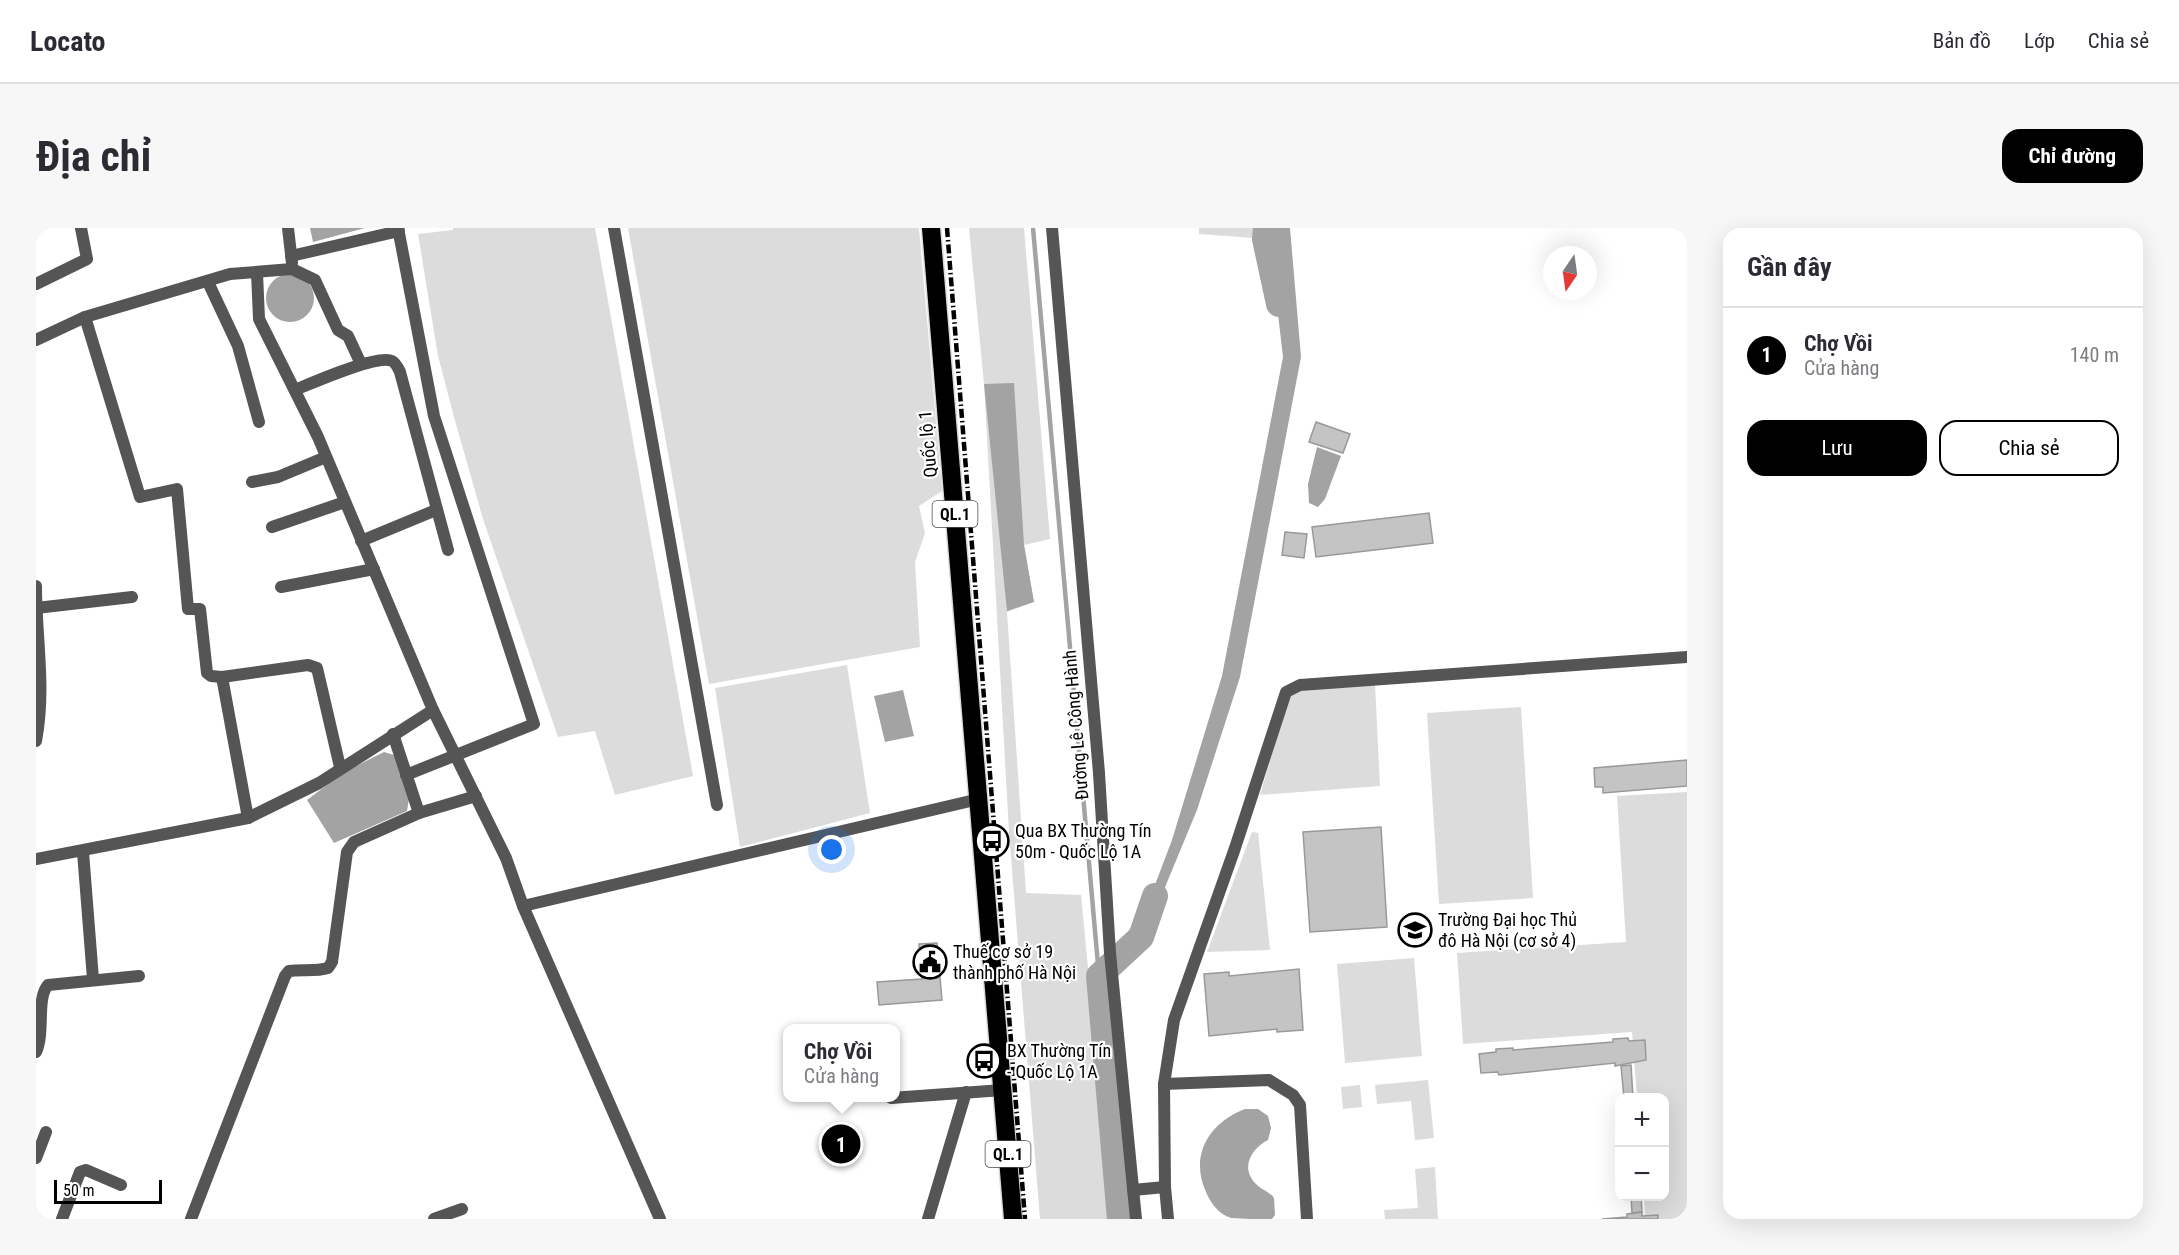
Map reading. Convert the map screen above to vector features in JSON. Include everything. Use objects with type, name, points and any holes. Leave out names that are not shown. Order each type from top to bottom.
[{"type":"highway","name":"Quốc lộ 1","points":[[931,228],[979,799]]},
{"type":"highway","name":"QL.1","points":[[979,799],[1012,1219]]},
{"type":"street","points":[[36,284],[87,259],[81,228]]},
{"type":"street","points":[[288,228],[292,262],[315,280],[338,330],[348,336],[361,364]]},
{"type":"street","points":[[614,228],[717,805]]},
{"type":"street","name":"Đường Lê Công Hành","points":[[1052,228],[1099,773],[1112,980],[1136,1219]]},
{"type":"street","points":[[36,340],[85,317],[230,274],[257,273],[398,230],[434,416],[534,724],[406,775]]},
{"type":"street","points":[[257,273],[259,319],[296,390],[326,457],[433,710],[506,858],[524,906],[660,1219]]},
{"type":"street","points":[[208,282],[238,346],[259,422]]},
{"type":"street","points":[[85,317],[140,497],[177,489],[188,609],[200,609],[207,673],[211,676],[222,677],[308,665],[317,668],[340,767]]},
{"type":"street","points":[[296,390],[361,364],[391,360],[398,367],[435,510],[448,550]]},
{"type":"street","points":[[252,482],[278,477],[326,457]]},
{"type":"street","points":[[272,527],[345,502]]},
{"type":"street","points":[[362,541],[435,510]]},
{"type":"street","points":[[280,587],[374,569]]},
{"type":"street","points":[[36,586],[42,674],[36,741]]},
{"type":"street","points":[[36,608],[132,597]]},
{"type":"street","points":[[1168,1219],[1165,1187],[1164,1084],[1173,1020],[1235,848],[1286,692],[1300,685],[1687,657]]},
{"type":"street","points":[[222,677],[248,818]]},
{"type":"street","points":[[36,859],[83,852],[248,818],[278,806],[433,710]]},
{"type":"street","points":[[393,734],[419,813]]},
{"type":"street","points":[[191,1219],[285,976],[289,971],[328,968],[332,962],[347,852],[354,842],[419,813],[476,796]]},
{"type":"street","points":[[524,906],[979,799]]},
{"type":"street","points":[[83,852],[93,979]]},
{"type":"street","points":[[36,1052],[40,997],[44,988],[93,979],[140,976]]},
{"type":"street","points":[[1164,1084],[1269,1080],[1293,1095],[1300,1105],[1307,1219]]},
{"type":"street","points":[[900,1097],[1003,1090]]},
{"type":"street","points":[[928,1219],[966,1092]]},
{"type":"street","points":[[36,1158],[46,1132]]},
{"type":"street","points":[[62,1219],[81,1172],[86,1170],[122,1185]]},
{"type":"street","points":[[1133,1190],[1165,1187]]},
{"type":"street","points":[[434,1219],[462,1209]]},
{"type":"shaded area","points":[[310,228],[365,228],[313,242]]},
{"type":"shaded area","points":[[453,228],[595,228],[693,776],[615,795],[595,731],[558,737],[483,519],[438,356],[418,234],[453,230]]},
{"type":"shaded area","points":[[628,228],[919,228],[942,491],[919,506],[925,533],[915,562],[920,647],[709,684]]},
{"type":"shaded area","points":[[969,228],[1024,228],[1050,539],[1024,545],[1034,602],[1007,612],[1026,893],[1081,895],[1112,1219],[1040,1219],[1009,832],[984,384]]},
{"type":"shaded area","points":[[1199,228],[1268,228],[1268,239],[1199,234]]},
{"type":"shaded area","points":[[1268,228],[1290,228],[1301,357],[1240,677],[1197,810],[1151,921],[1122,950],[1122,939],[1145,911],[1172,840],[1222,676],[1283,357]]},
{"type":"shaded area","points":[[290,274],[307,281],[314,298],[307,315],[290,322],[273,315],[266,298],[273,281]]},
{"type":"shaded area","points":[[1014,383],[1024,545],[1034,602],[1007,611],[984,384]]},
{"type":"shaded area","points":[[1317,447],[1341,456],[1325,499],[1318,507],[1309,503],[1308,484]]},
{"type":"shaded area","points":[[847,665],[870,813],[740,847],[715,688]]},
{"type":"shaded area","points":[[1375,684],[1380,786],[1260,795],[1289,697],[1297,688]]},
{"type":"shaded area","points":[[903,690],[914,736],[885,742],[874,696]]},
{"type":"shaded area","points":[[1521,707],[1533,898],[1439,904],[1427,713]]},
{"type":"shaded area","points":[[384,752],[394,755],[409,799],[407,811],[334,843],[307,800],[344,772]]},
{"type":"shaded area","points":[[1687,792],[1687,1219],[1645,1219],[1644,1201],[1669,1201],[1669,1093],[1637,1093],[1632,1032],[1463,1044],[1457,953],[1626,942],[1617,796]]},
{"type":"shaded area","points":[[1252,832],[1258,833],[1270,950],[1207,952]]},
{"type":"shaded area","points":[[1414,958],[1422,1056],[1345,1063],[1337,964]]},
{"type":"shaded area","points":[[1428,1080],[1434,1138],[1415,1140],[1411,1101],[1377,1104],[1375,1085]]},
{"type":"shaded area","points":[[1360,1085],[1362,1107],[1343,1109],[1341,1087]]},
{"type":"shaded area","points":[[1245,1109],[1258,1109],[1268,1116],[1271,1128],[1268,1140],[1257,1148],[1250,1158],[1248,1171],[1255,1183],[1274,1198],[1275,1215],[1272,1219],[1227,1216],[1210,1201],[1201,1178],[1200,1165],[1206,1141],[1222,1122]]},
{"type":"shaded area","points":[[1435,1167],[1438,1219],[1385,1219],[1384,1210],[1418,1208],[1415,1169]]},
{"type":"building","points":[[1316,422],[1350,434],[1343,453],[1309,442]]},
{"type":"building","points":[[1429,513],[1433,543],[1316,557],[1312,527]]},
{"type":"building","points":[[1285,532],[1307,534],[1304,558],[1282,555]]},
{"type":"building","points":[[1687,760],[1687,786],[1603,793],[1603,787],[1595,787],[1594,768]]},
{"type":"building","points":[[1381,827],[1387,927],[1310,932],[1303,832]]},
{"type":"building","name":"Thuế cơ sở 19 thành phố Hà Nội","points":[[937,943],[942,1000],[879,1005],[877,982],[922,979],[919,944]]},
{"type":"building","points":[[1299,969],[1303,1030],[1277,1032],[1277,1029],[1209,1036],[1204,974],[1229,972],[1229,976]]},
{"type":"building","points":[[1628,1038],[1629,1041],[1645,1040],[1646,1060],[1615,1066],[1615,1063],[1499,1075],[1498,1072],[1481,1073],[1479,1054],[1496,1052],[1496,1049],[1513,1048],[1513,1050],[1613,1042],[1613,1039]]},
{"type":"building","points":[[1631,1065],[1633,1093],[1624,1093],[1621,1066]]},
{"type":"building","points":[[1631,1201],[1641,1201],[1642,1212],[1632,1213]]},
{"type":"building","points":[[1642,1212],[1642,1216],[1658,1215],[1658,1219],[1602,1219],[1627,1217],[1627,1214]]},
{"type":"waterway","points":[[1033,228],[1099,976]]},
{"type":"waterway","points":[[1266,228],[1265,239],[1279,304]]},
{"type":"waterway","points":[[1120,1219],[1099,976],[1141,937],[1155,896]]},
{"type":"railway","points":[[947,228],[1025,1219]]},
{"type":"place","name":"Qua BX Thường Tín 50m - Quốc Lộ 1A","points":[[992,841]]},
{"type":"place","name":"Trường Đại học Thủ đô Hà Nội (cơ sở 4)","points":[[1415,930]]},
{"type":"place","name":"Thuế cơ sở 19 thành phố Hà Nội","points":[[930,962]]},
{"type":"place","name":"BX Thường Tín - Quốc Lộ 1A","points":[[984,1061]]},
{"type":"place","name":"Chợ Vồi","points":[[841,1144]]}]
